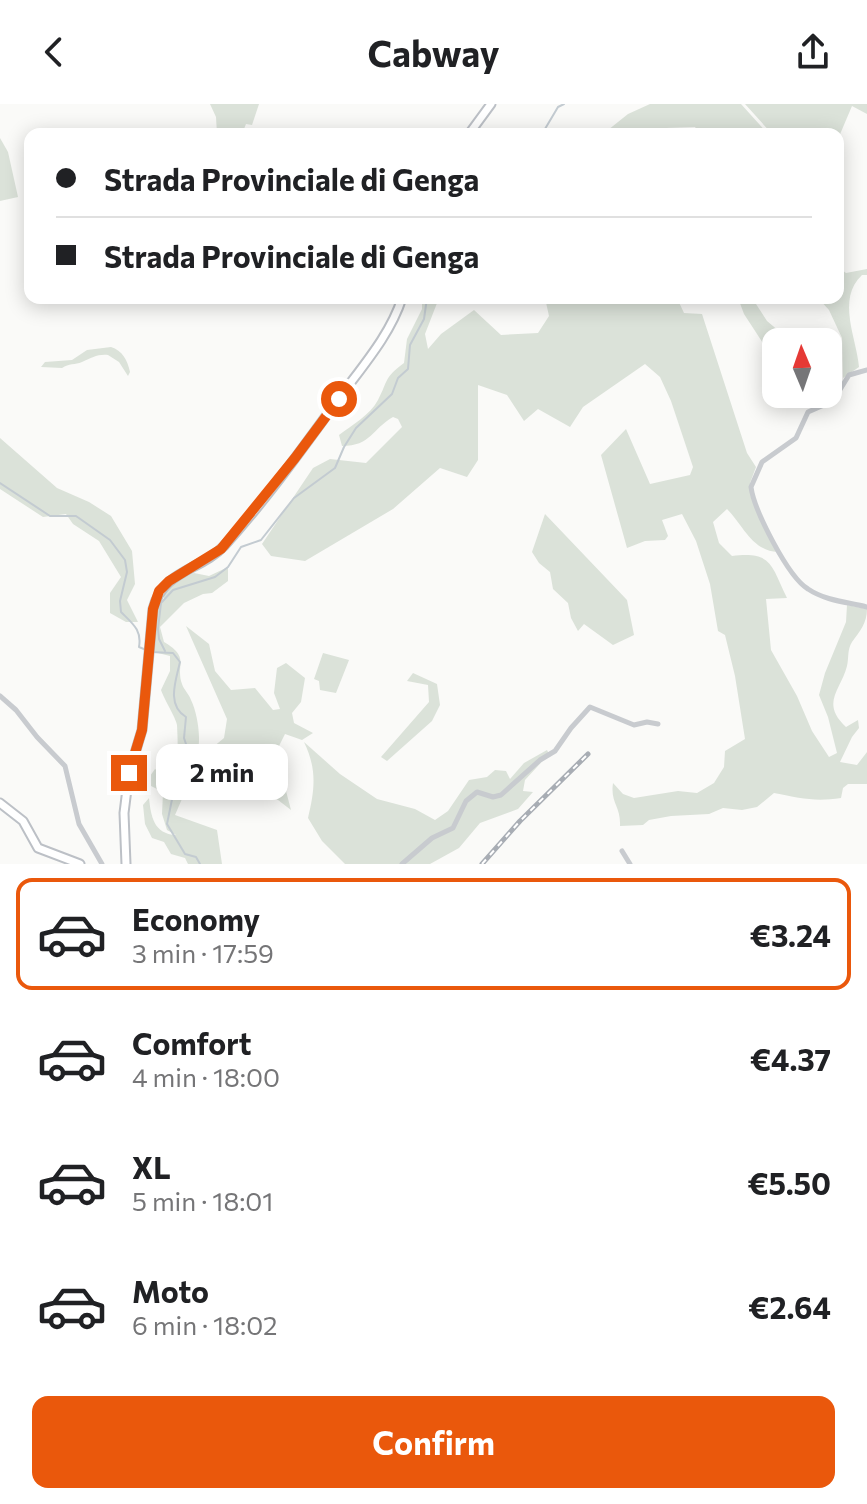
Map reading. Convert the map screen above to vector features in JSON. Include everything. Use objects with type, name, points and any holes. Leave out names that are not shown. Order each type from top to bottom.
[{"type":"main road","points":[[473,128],[491,104]]},
{"type":"main road","points":[[126,864],[124,813],[129,773],[142,730],[153,609],[159,591],[169,581],[221,549],[295,458],[356,375],[392,323],[400,304]]},
{"type":"main road","points":[[0,803],[23,821],[38,848],[80,864]]},
{"type":"street","points":[[867,370],[849,375],[833,401],[808,412],[796,438],[762,462],[751,487],[771,539],[801,585],[839,602],[867,607]]},
{"type":"street","points":[[0,696],[65,766],[79,824],[102,864]]},
{"type":"street","points":[[402,864],[432,838],[453,828],[470,796],[477,792],[493,797],[501,795],[540,760],[555,751],[590,707],[634,725],[647,722],[658,724]]},
{"type":"street","points":[[622,851],[630,864]]},
{"type":"shaded area","points":[[210,104],[259,104],[252,125],[246,124],[244,128],[217,128]]},
{"type":"shaded area","points":[[650,104],[741,104],[763,128],[610,128],[628,114]]},
{"type":"shaded area","points":[[745,104],[867,104],[867,114],[852,106],[843,128],[767,128]]},
{"type":"shaded area","points":[[0,138],[8,152],[18,197],[0,201]]},
{"type":"shaded area","points":[[867,269],[867,275],[862,275],[854,285],[849,307],[859,367],[843,378],[842,328],[837,328],[824,304],[844,304],[844,272]]},
{"type":"shaded area","points":[[422,304],[437,304],[425,334],[428,349],[441,334],[474,310],[501,335],[538,333],[549,316],[546,304],[680,304],[684,313],[702,314],[747,453],[756,467],[750,492],[778,552],[769,551],[755,542],[727,509],[713,522],[719,543],[732,556],[756,556],[773,569],[787,598],[766,599],[771,650],[797,696],[812,731],[829,757],[837,753],[819,695],[846,622],[847,605],[867,609],[864,623],[850,645],[847,666],[833,703],[834,711],[846,727],[858,720],[859,728],[840,762],[857,765],[867,752],[867,784],[848,784],[843,788],[841,798],[800,798],[774,793],[757,807],[742,810],[723,808],[709,814],[671,816],[649,820],[643,825],[620,826],[613,783],[623,794],[634,798],[678,791],[697,793],[714,783],[724,767],[725,751],[745,739],[725,635],[718,631],[710,584],[696,541],[682,514],[662,520],[668,536],[665,540],[645,541],[627,548],[601,455],[626,429],[650,484],[690,475],[693,467],[671,401],[660,377],[645,364],[583,407],[570,427],[538,409],[524,421],[507,395],[478,385],[478,460],[467,477],[440,468],[393,509],[305,561],[271,556],[262,544],[313,468],[330,459],[366,463],[402,427],[393,417],[365,440],[352,445],[342,446],[339,435],[370,410],[389,376],[404,363],[407,339]]},
{"type":"shaded area","points":[[740,304],[756,304],[775,328],[762,328],[762,342]]},
{"type":"shaded area","points":[[111,347],[126,360],[130,372],[128,376],[119,362],[108,355],[62,368],[41,367],[45,362],[72,360],[87,350]]},
{"type":"shaded area","points":[[0,438],[57,488],[111,516],[132,551],[135,584],[127,600],[138,622],[126,622],[110,613],[110,593],[121,577],[99,541],[73,524],[66,514],[43,517],[0,489]]},
{"type":"shaded area","points":[[545,514],[627,600],[634,635],[613,645],[584,624],[578,631],[568,603],[553,589],[550,572],[532,552]]},
{"type":"shaded area","points":[[228,567],[228,581],[212,593],[184,603],[160,627],[164,642],[180,657],[180,677],[193,705],[199,731],[198,749],[182,775],[185,792],[175,815],[217,830],[222,864],[188,864],[185,858],[171,854],[164,842],[152,838],[145,824],[143,805],[149,798],[158,828],[176,835],[167,830],[162,814],[163,792],[145,783],[155,769],[171,781],[177,753],[177,725],[161,690],[170,671],[170,656],[154,652],[154,607],[164,600],[164,592],[176,581],[194,573],[209,576]]},
{"type":"shaded area","points":[[186,626],[209,644],[215,671],[231,690],[255,688],[273,710],[280,709],[274,693],[277,668],[286,663],[305,678],[301,702],[292,713],[294,723],[313,733],[302,740],[285,734],[267,770],[286,791],[291,810],[265,790],[201,757],[224,738],[227,719]]},
{"type":"shaded area","points":[[323,653],[349,660],[336,693],[320,690],[319,681],[314,679]]},
{"type":"shaded area","points":[[413,673],[437,684],[440,705],[432,721],[387,761],[381,757],[429,702],[428,685],[407,681]]},
{"type":"shaded area","points":[[304,742],[340,774],[377,799],[415,809],[435,820],[448,811],[469,780],[487,777],[495,770],[506,771],[510,779],[524,763],[547,750],[549,754],[525,780],[523,791],[533,792],[518,809],[480,823],[459,848],[430,864],[345,864],[322,841],[308,818],[314,779]]},
{"type":"waterway","points":[[546,128],[558,107],[564,104]]},
{"type":"waterway","points":[[165,651],[158,629],[161,603],[173,590],[215,577],[228,567],[241,547],[261,540],[294,498],[335,468],[356,428],[392,394],[398,378],[408,369],[410,345],[424,319],[426,304]]},
{"type":"waterway","points":[[0,483],[50,516],[76,516],[110,540],[125,560],[127,572],[120,601],[121,612],[138,632],[139,647],[151,652],[173,653],[180,662],[174,699],[186,717],[184,738],[188,750],[187,761],[178,770],[167,824],[185,854],[196,857],[200,864]]},
{"type":"railway","points":[[482,864],[520,821],[588,754]]},
{"type":"route","points":[[129,773],[142,730],[153,609],[159,591],[169,581],[221,549],[339,399]]}]
